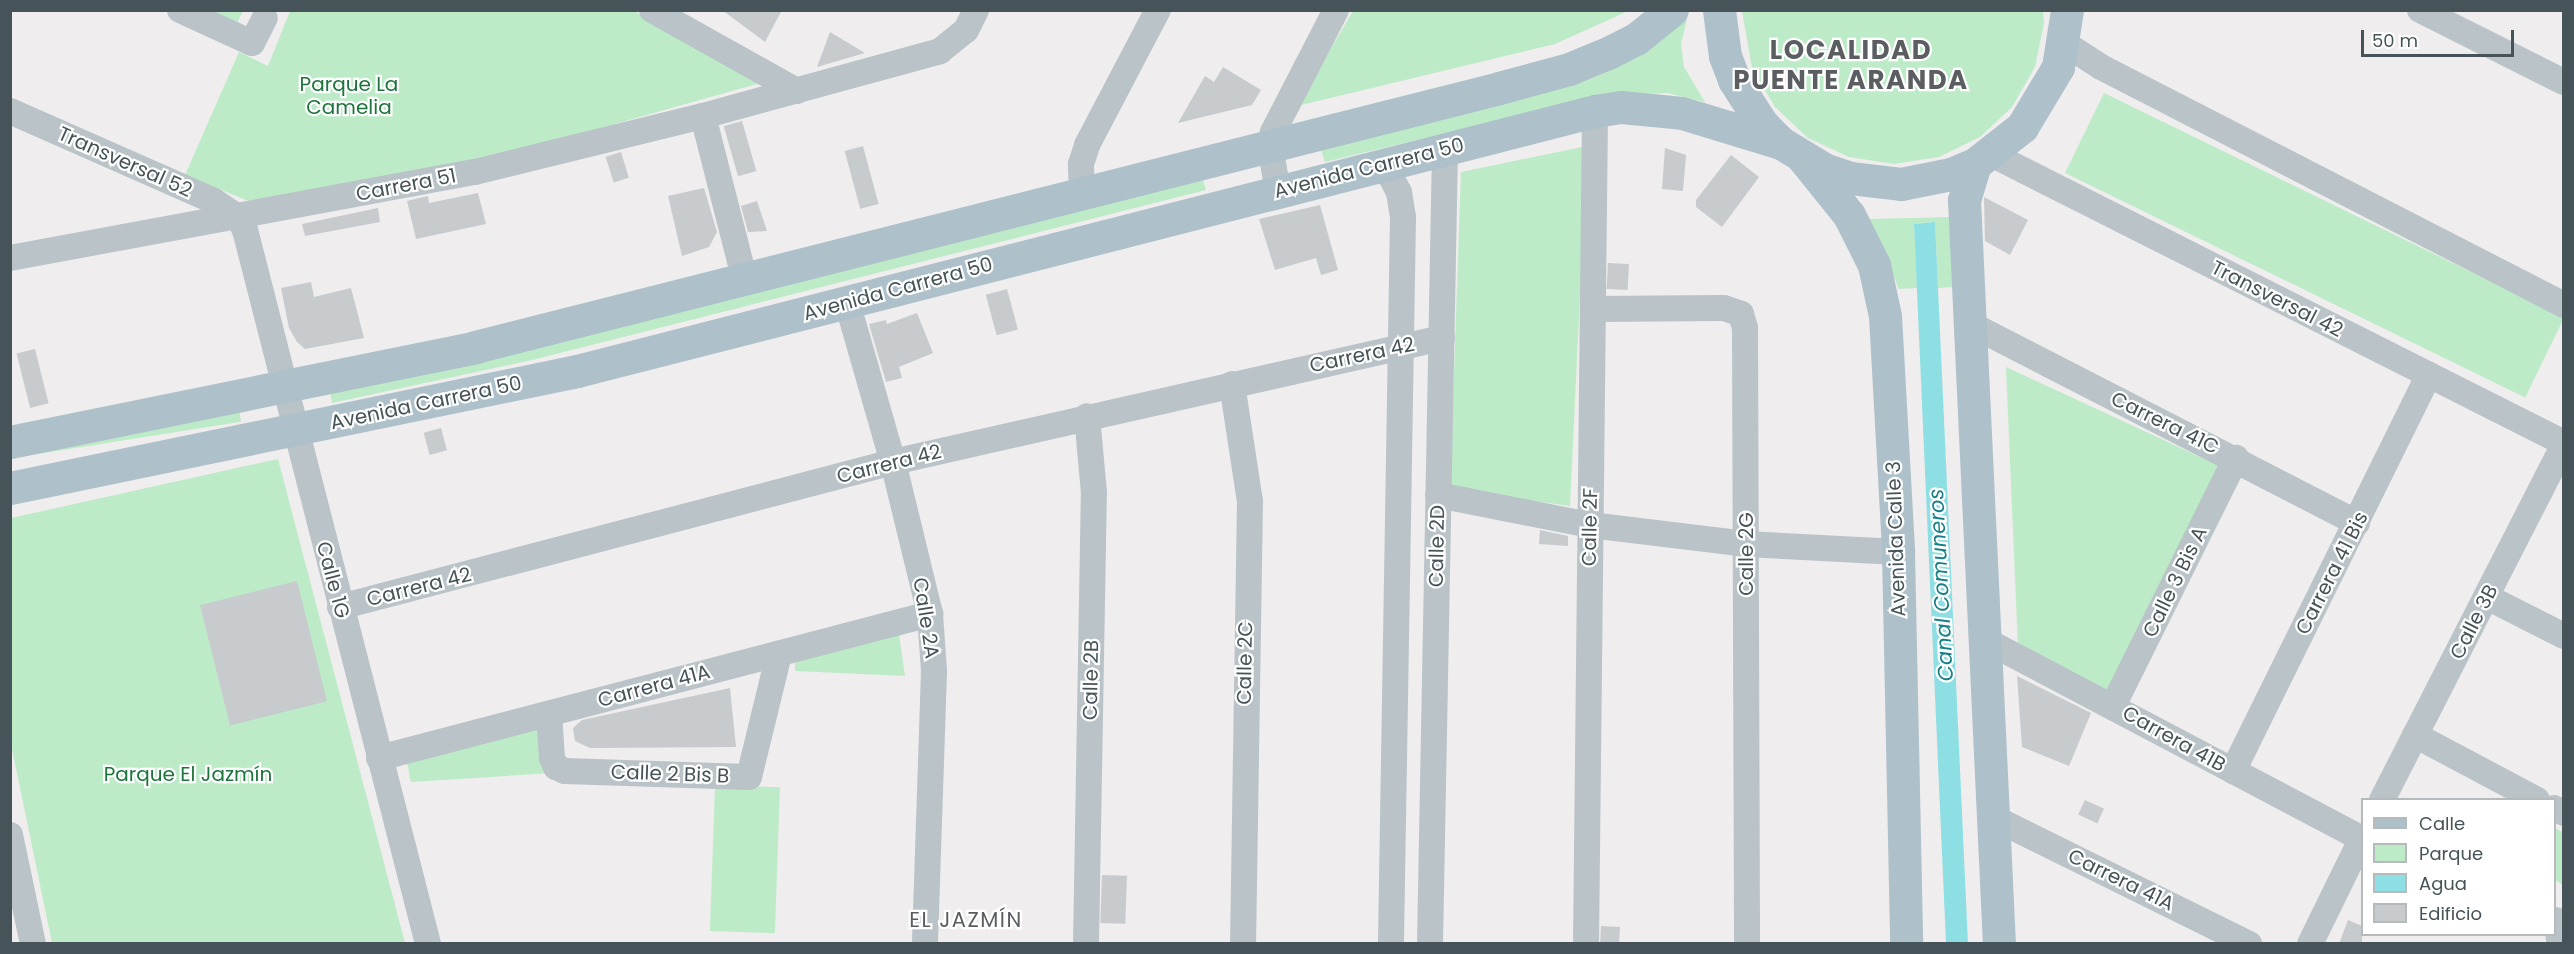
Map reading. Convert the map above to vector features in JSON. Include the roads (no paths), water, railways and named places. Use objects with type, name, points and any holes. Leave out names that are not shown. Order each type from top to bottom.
[{"type":"main road","points":[[10,442],[475,347],[1082,196],[1569,69],[1636,39],[1672,10]]},
{"type":"main road","name":"Avenida Calle 3","points":[[1719,10],[1725,56],[1734,80],[1762,124],[1792,150],[1849,215],[1874,265],[1881,294],[1888,344],[1898,552],[1906,944]]},
{"type":"main road","points":[[1999,944],[1964,200],[1983,159],[2035,111],[2058,67],[2064,43],[2067,10]]},
{"type":"main road","name":"Avenida Carrera 50","points":[[10,488],[577,371],[1595,111],[1621,107],[1682,113],[1792,150],[1850,178],[1884,183],[1927,181],[1983,159]]},
{"type":"street","points":[[180,10],[252,43],[265,18]]},
{"type":"street","points":[[652,10],[797,91]]},
{"type":"street","name":"Carrera 51","points":[[10,258],[475,172],[703,116],[940,51],[966,30],[976,10]]},
{"type":"street","points":[[1082,196],[1081,164],[1087,145],[1158,10]]},
{"type":"street","points":[[1278,191],[1270,147],[1278,118],[1336,10]]},
{"type":"street","points":[[2435,13],[2564,82]]},
{"type":"street","points":[[2064,43],[2101,67],[2564,305]]},
{"type":"street","name":"Transversal 52","points":[[10,111],[214,201],[238,217]]},
{"type":"street","name":"Calle 2F","points":[[1586,944],[1595,111]]},
{"type":"street","points":[[703,116],[745,281]]},
{"type":"street","name":"Calle 2D","points":[[1430,944],[1445,149]]},
{"type":"street","name":"Transversal 42","points":[[1983,159],[2429,375],[2564,443]]},
{"type":"street","name":"Calle 2D","points":[[1384,164],[1399,192],[1403,218],[1391,944]]},
{"type":"street","name":"Calle 1G","points":[[238,217],[245,230],[282,386],[428,944]]},
{"type":"street","name":"Calle 2A","points":[[847,302],[893,462],[930,614],[934,671],[925,944]]},
{"type":"street","name":"Calle 2G","points":[[1593,309],[1724,308],[1741,314],[1745,328],[1747,944]]},
{"type":"street","name":"Carrera 41C","points":[[1971,325],[2236,458],[2357,523]]},
{"type":"street","name":"Carrera 42","points":[[340,607],[893,462],[1087,416],[1442,338]]},
{"type":"street","name":"Carrera 41 Bis","points":[[2233,771],[2429,375]]},
{"type":"street","name":"Calle 2C","points":[[1232,384],[1250,501],[1243,944]]},
{"type":"street","name":"Calle 2B","points":[[1086,944],[1094,493],[1087,416]]},
{"type":"street","name":"Calle 3B","points":[[2383,798],[2564,443]]},
{"type":"street","name":"Calle 3 Bis A","points":[[2113,706],[2236,458]]},
{"type":"street","points":[[1438,495],[1590,525],[1746,544],[1898,552]]},
{"type":"street","points":[[2487,597],[2564,636]]},
{"type":"street","name":"Carrera 41A","points":[[379,758],[930,614]]},
{"type":"street","name":"Carrera 41B","points":[[1985,640],[2361,837]]},
{"type":"street","name":"Calle 2 Bis B","points":[[549,714],[552,758],[556,767],[565,771],[749,777],[779,654]]},
{"type":"street","points":[[2415,735],[2533,798]]},
{"type":"street","name":"Carrera 41A","points":[[1992,817],[2249,944]]},
{"type":"street","points":[[10,835],[33,944]]},
{"type":"street","points":[[2310,944],[2361,840]]},
{"type":"water","name":"Canal Comuneros","points":[[1935,222],[1968,944],[1946,943],[1914,224]]},
{"type":"district","name":"LOCALIDAD PUENTE ARANDA","points":[[1851,66]]},
{"type":"district","name":"EL JAZMÍN","points":[[966,920]]},
{"type":"park label","name":"Parque La Camelia","points":[[349,96]]},
{"type":"park label","name":"Parque El Jazmín","points":[[188,774]]}]
